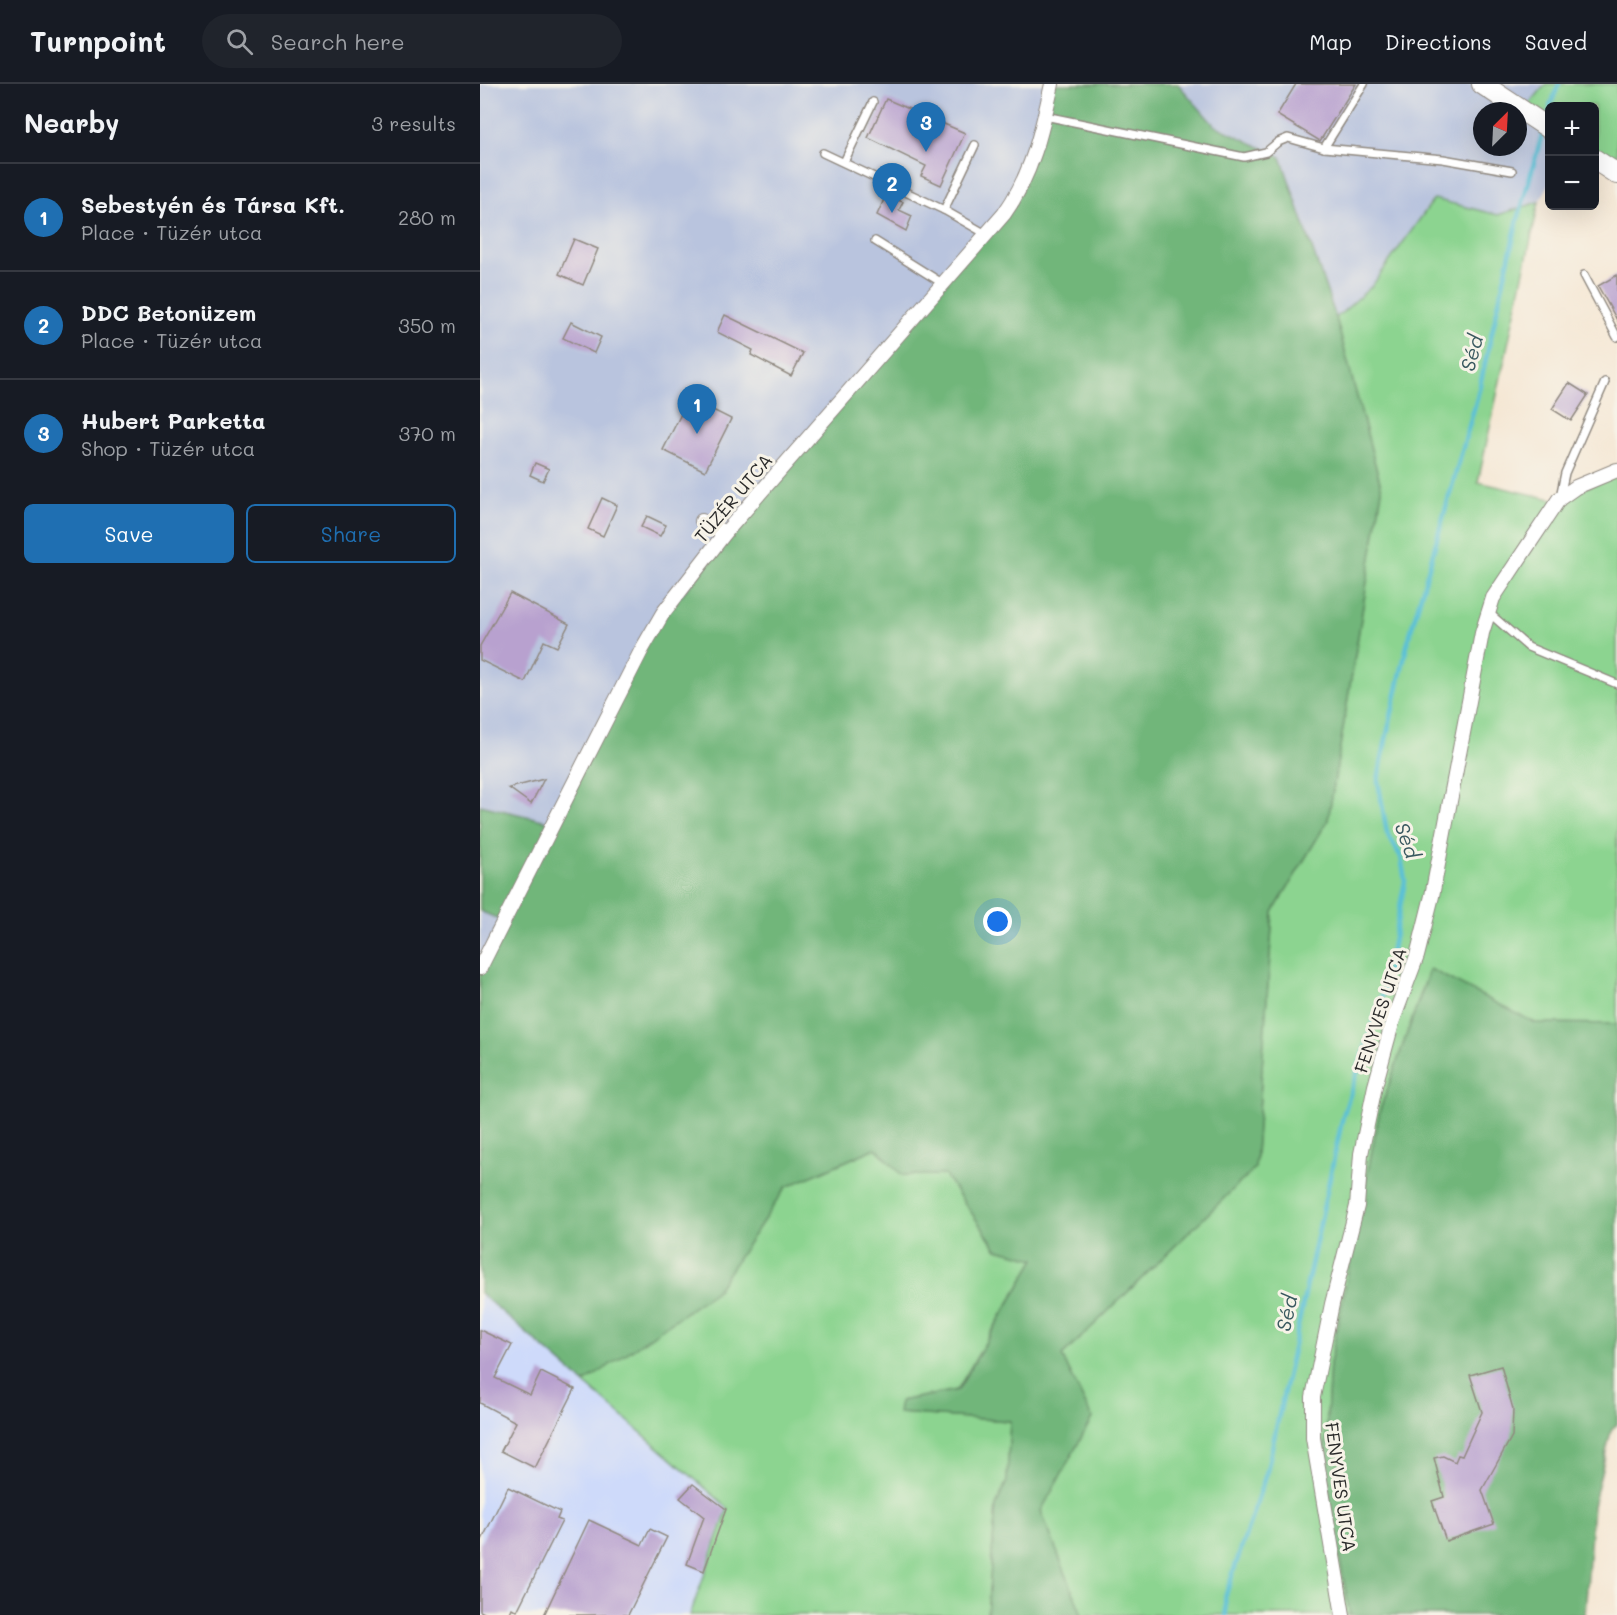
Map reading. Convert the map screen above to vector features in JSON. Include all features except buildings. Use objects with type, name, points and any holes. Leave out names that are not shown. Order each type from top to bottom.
[{"type":"main road","points":[[1482,84],[1545,126]]},
{"type":"main road","points":[[1599,162],[1617,174]]},
{"type":"street","name":"TÜZÉR UTCA","points":[[480,968],[641,651],[663,613],[725,533],[1017,196],[1039,141],[1052,84]]},
{"type":"street","name":"FENYVES UTCA","points":[[1343,1615],[1313,1438],[1313,1397],[1332,1304],[1357,1206],[1361,1154],[1375,1086],[1393,1020],[1417,956],[1432,896],[1488,612],[1493,598],[1512,566],[1559,500],[1576,487],[1617,470]]},
{"type":"street","points":[[702,520],[725,533]]},
{"type":"lane","points":[[1324,147],[1364,84]]},
{"type":"lane","points":[[844,162],[873,102]]},
{"type":"lane","points":[[1045,116],[1244,157],[1266,152],[1278,142],[1288,138],[1324,147],[1443,159],[1512,171]]},
{"type":"lane","points":[[944,210],[975,145]]},
{"type":"lane","points":[[823,153],[944,210],[986,234]]},
{"type":"lane","points":[[875,241],[942,283]]},
{"type":"lane","points":[[1584,275],[1617,337]]},
{"type":"lane","points":[[1559,500],[1565,473],[1605,382]]},
{"type":"lane","points":[[1488,612],[1528,646],[1617,684]]},
{"type":"shaded area","points":[[480,84],[1048,84],[1016,195],[550,822],[480,805]]},
{"type":"shaded area","points":[[1178,84],[1546,84],[1527,107],[1527,102],[1473,102],[1473,156],[1527,156],[1527,115],[1545,126],[1545,192],[1539,202],[1498,215],[1433,199],[1372,286],[1336,318],[1281,157],[1214,125]]},
{"type":"shaded area","points":[[480,911],[501,919],[480,961]]},
{"type":"shaded area","points":[[480,1293],[728,1508],[690,1615],[480,1615]]},
{"type":"green space","points":[[1048,84],[1178,84],[1214,125],[1281,157],[1336,318],[1382,490],[1328,820],[1273,912],[1255,1168],[1062,1356],[1092,1418],[1041,1511],[1082,1615],[987,1615],[996,1506],[1007,1481],[1010,1421],[898,1413],[900,1401],[958,1390],[1035,1259],[997,1249],[945,1175],[902,1175],[876,1148],[786,1187],[716,1291],[584,1383],[480,1293],[480,961],[501,920],[480,911],[480,805],[551,822],[638,647],[1016,195]]},
{"type":"green space","points":[[1546,84],[1617,84],[1617,174],[1599,162],[1599,102],[1545,102],[1545,126],[1527,115],[1527,107]]},
{"type":"green space","points":[[1434,199],[1498,215],[1539,202],[1478,482],[1560,501],[1617,472],[1617,1024],[1535,1023],[1429,970],[1380,1110],[1330,1364],[1324,1470],[1350,1615],[1082,1615],[1041,1511],[1092,1418],[1062,1356],[1255,1168],[1273,912],[1328,820],[1382,490],[1336,318],[1372,286]]},
{"type":"green space","points":[[1430,969],[1535,1023],[1617,1024],[1617,1424],[1611,1431],[1593,1506],[1585,1615],[1350,1615],[1324,1470],[1330,1364],[1380,1110]]},
{"type":"green space","points":[[876,1148],[902,1175],[945,1175],[997,1249],[1035,1259],[957,1390],[900,1401],[899,1413],[1010,1421],[1007,1481],[996,1506],[987,1615],[690,1615],[728,1508],[584,1383],[716,1291],[786,1187]]},
{"type":"waterway","name":"Séd","points":[[1552,102],[1559,84]]},
{"type":"waterway","name":"Séd","points":[[1226,1615],[1225,1597],[1267,1471],[1343,1116],[1384,990],[1405,881],[1401,857],[1387,833],[1378,781],[1386,739],[1408,641],[1477,398],[1517,223],[1543,131]]},
{"type":"place","name":"Hubert Parketta","points":[[926,152]]},
{"type":"place","name":"DDC Betonüzem","points":[[892,213]]},
{"type":"place","name":"Sebestyén és Társa Kft.","points":[[697,434]]}]
